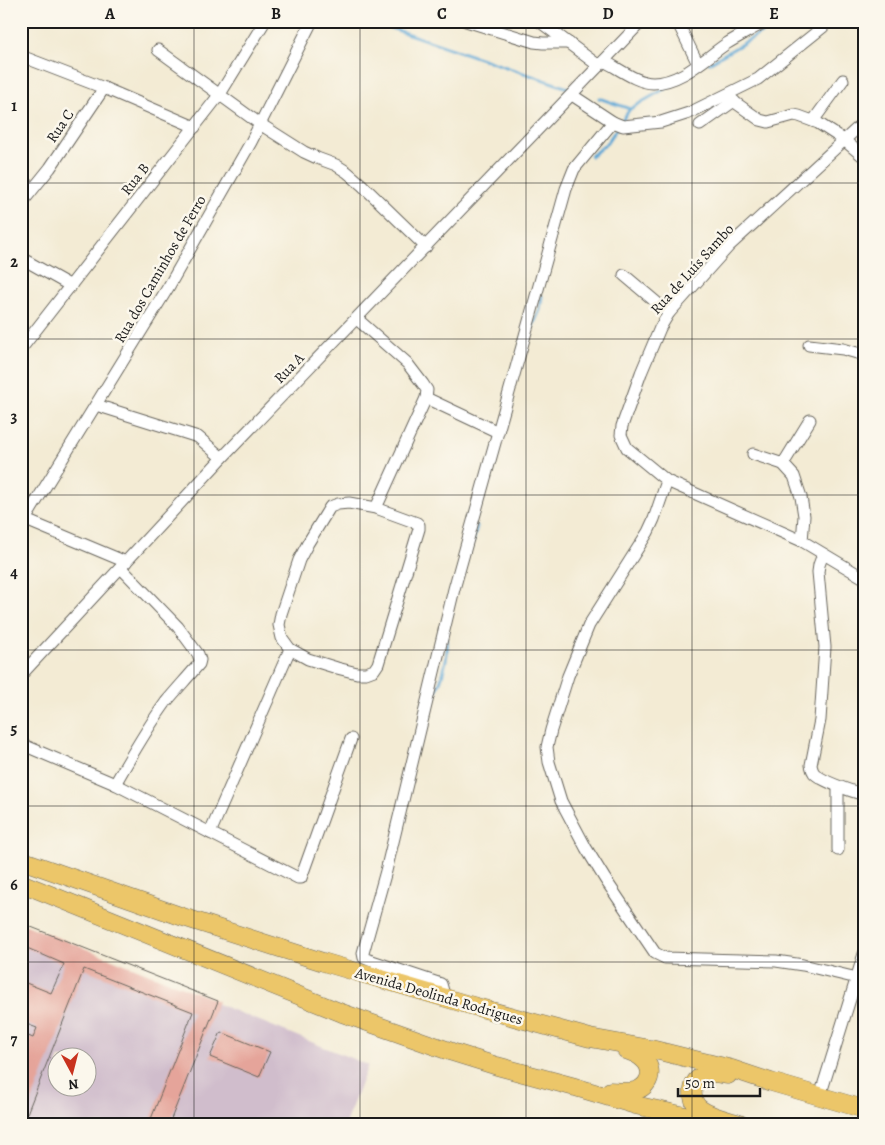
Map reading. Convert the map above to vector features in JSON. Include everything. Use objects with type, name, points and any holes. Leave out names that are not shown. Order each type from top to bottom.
[{"type":"highway","name":"Avenida Deolinda Rodrigues","points":[[21,860],[183,917],[323,962],[590,1038],[659,1051],[732,1068],[771,1082],[864,1109]]},
{"type":"highway","points":[[21,883],[342,1013],[452,1052],[635,1105],[722,1124]]},
{"type":"highway","points":[[575,1087],[627,1092],[635,1091],[647,1084],[650,1077],[650,1070],[642,1058],[590,1038]]},
{"type":"highway","points":[[740,1124],[701,1110],[692,1098],[696,1082],[701,1076],[708,1073],[771,1082]]},
{"type":"street","name":"Rua B","points":[[21,349],[220,94],[265,21]]},
{"type":"street","name":"Rua dos Caminhos de Ferro","points":[[22,521],[169,286],[260,124],[312,21]]},
{"type":"street","points":[[466,21],[534,42],[569,43]]},
{"type":"street","points":[[539,21],[599,66],[652,83],[666,82],[679,76],[727,43],[766,21]]},
{"type":"street","points":[[599,66],[642,21]]},
{"type":"street","points":[[677,21],[698,64]]},
{"type":"street","points":[[700,125],[730,98],[765,74],[823,27],[827,21]]},
{"type":"street","points":[[158,50],[260,124],[304,152],[336,165],[347,172],[426,247]]},
{"type":"street","points":[[21,56],[104,88],[195,127]]},
{"type":"street","name":"Rua A","points":[[21,675],[222,458],[599,66]]},
{"type":"street","points":[[813,121],[843,80]]},
{"type":"street","name":"Rua C","points":[[21,204],[50,168],[104,88]]},
{"type":"street","points":[[572,95],[613,122],[624,126],[661,122],[730,98]]},
{"type":"street","points":[[730,98],[760,120],[766,122],[794,115],[813,121],[844,140],[864,157]]},
{"type":"street","points":[[445,998],[441,984],[368,960],[364,958],[363,953],[386,871],[454,589],[566,189],[574,169],[613,122]]},
{"type":"street","name":"Rua de Luís Sambo","points":[[864,122],[729,246],[664,319],[641,373],[622,426],[621,435],[627,448],[667,481],[802,541],[864,578]]},
{"type":"street","points":[[21,258],[71,286]]},
{"type":"street","points":[[624,275],[669,313]]},
{"type":"street","points":[[356,320],[407,363],[427,390],[426,398],[376,508]]},
{"type":"street","points":[[809,345],[843,349],[864,355]]},
{"type":"street","points":[[426,398],[498,432]]},
{"type":"street","points":[[96,404],[198,437],[222,458]]},
{"type":"street","points":[[783,464],[810,420]]},
{"type":"street","points":[[753,454],[783,464],[794,476],[801,497],[804,516],[802,541]]},
{"type":"street","points":[[667,481],[648,532],[589,625],[568,676],[547,747],[549,762],[561,800],[600,872],[655,954],[665,958],[776,961],[803,964],[857,978]]},
{"type":"street","points":[[349,503],[376,508],[417,523],[419,529],[378,664],[374,670],[366,673],[357,673],[308,659],[290,650],[282,638],[280,614],[299,560],[330,507],[349,503]]},
{"type":"street","points":[[22,521],[124,565],[178,627],[198,654],[199,664],[167,701],[140,740],[115,784]]},
{"type":"street","points":[[823,554],[818,572],[825,647],[820,720],[811,766],[813,772],[818,776],[838,786],[864,795]]},
{"type":"street","points":[[210,833],[290,650]]},
{"type":"street","points":[[21,744],[115,784],[300,878],[351,739]]},
{"type":"street","points":[[838,786],[838,850]]},
{"type":"street","points":[[820,1096],[864,954]]},
{"type":"shaded area","points":[[21,924],[368,1065],[345,1124],[21,1124]]},
{"type":"building","points":[[21,923],[218,1001],[169,1124],[149,1124],[193,1012],[84,969],[53,1048],[48,1048],[48,1060],[26,1116],[21,1114],[21,1033],[33,1038],[37,1028],[21,1022],[21,981],[51,993],[64,964],[27,948],[21,963]]},
{"type":"building","points":[[221,1032],[270,1052],[259,1077],[210,1057]]},
{"type":"waterway","points":[[370,21],[568,88]]},
{"type":"waterway","points":[[709,63],[782,21]]},
{"type":"waterway","points":[[621,122],[630,109],[673,84]]},
{"type":"waterway","points":[[599,98],[630,109]]},
{"type":"waterway","points":[[591,156],[607,143],[617,128]]},
{"type":"waterway","points":[[532,328],[540,310],[542,296]]},
{"type":"waterway","points":[[473,542],[477,526]]},
{"type":"waterway","points":[[433,697],[444,669],[447,639]]}]
